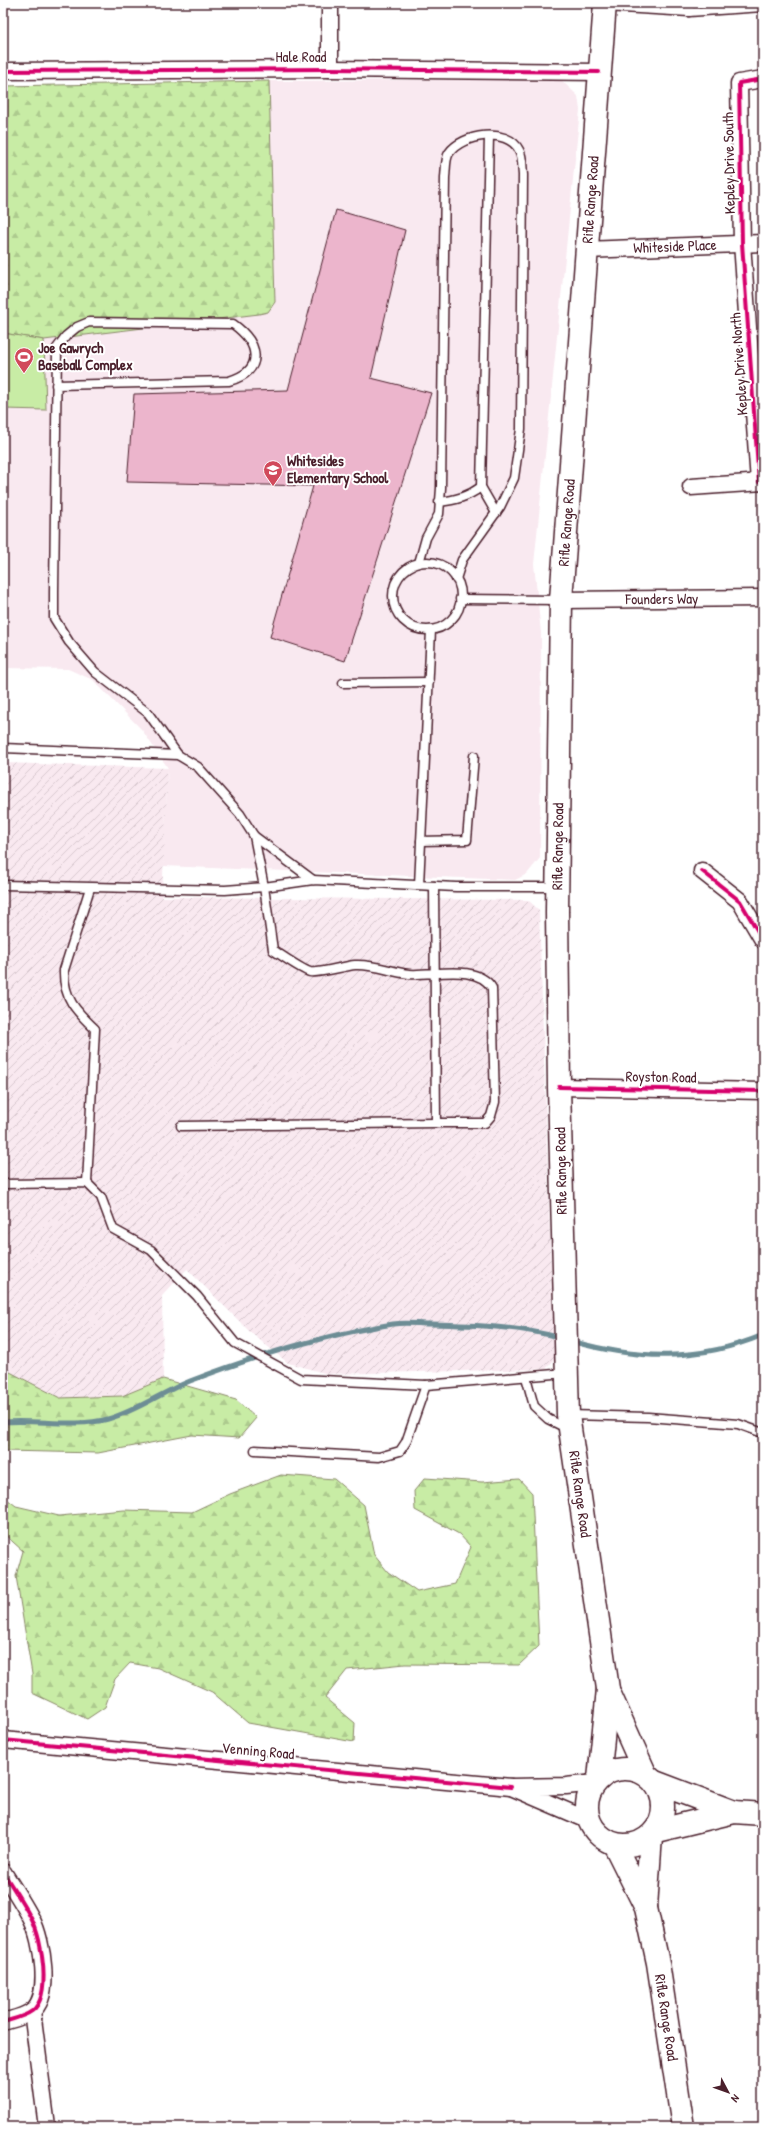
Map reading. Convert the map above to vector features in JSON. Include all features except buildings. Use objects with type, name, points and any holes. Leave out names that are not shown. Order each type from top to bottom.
[{"type":"main road","name":"Rifle Range Road","points":[[597,1781],[608,1690],[569,1423],[566,1372],[559,1088],[557,887],[561,600],[605,5]]},
{"type":"main road","name":"Rifle Range Road","points":[[608,1690],[650,1777]]},
{"type":"main road","points":[[734,1812],[634,1769],[621,1768],[609,1772],[597,1781],[588,1798],[587,1810],[590,1821],[599,1835],[614,1844],[634,1844],[653,1833],[734,1812],[763,1814]]},
{"type":"main road","points":[[650,1777],[662,1793],[664,1806],[662,1819],[653,1833]]},
{"type":"main road","name":"Rifle Range Road","points":[[646,1908],[653,1833]]},
{"type":"main road","name":"Rifle Range Road","points":[[614,1844],[646,1908],[658,1963],[683,2127]]},
{"type":"street","points":[[330,3],[330,69]]},
{"type":"street","name":"Hale Road","points":[[3,71],[330,69],[599,72]]},
{"type":"street","name":"Kepley Drive South","points":[[742,243],[740,82],[763,79]]},
{"type":"street","name":"Kepley Drive North","points":[[742,243],[761,482]]},
{"type":"street","name":"Whiteside Place","points":[[586,250],[763,243]]},
{"type":"street","points":[[691,487],[761,482]]},
{"type":"street","name":"Founders Way","points":[[561,600],[763,598]]},
{"type":"street","points":[[702,871],[740,901],[763,940]]},
{"type":"street","name":"Royston Road","points":[[559,1088],[763,1091]]},
{"type":"street","name":"Venning Road","points":[[3,1740],[511,1786],[566,1786],[597,1781]]},
{"type":"street","name":"Venning Road","points":[[511,1786],[590,1821]]},
{"type":"street","points":[[3,1872],[32,1920],[39,1940],[44,1982],[42,1996],[32,2011],[3,2022]]},
{"type":"street","points":[[32,2011],[47,2127]]},
{"type":"lane","points":[[689,3],[689,12]]},
{"type":"lane","points":[[605,5],[689,12],[763,7]]},
{"type":"lane","points":[[419,563],[426,538],[439,514],[445,177],[448,155],[458,143],[478,136],[500,136],[514,143],[520,151],[523,175],[521,429],[514,478],[496,513],[462,560],[456,579]]},
{"type":"lane","points":[[489,136],[481,487],[496,513]]},
{"type":"lane","points":[[56,385],[229,381],[243,377],[252,368],[255,352],[251,341],[233,324],[89,322],[77,326],[66,336],[57,348],[56,385],[54,618],[69,642],[95,672],[148,713],[178,755],[198,767],[240,814],[254,836],[313,880]]},
{"type":"lane","points":[[439,502],[457,500],[468,496],[481,487]]},
{"type":"lane","points":[[430,562],[440,565],[449,571],[456,579],[460,589],[458,610],[452,619],[442,626],[431,630],[420,629],[409,625],[400,617],[395,607],[393,596],[395,584],[401,574],[409,568],[419,563],[430,562]]},
{"type":"lane","points":[[460,599],[561,600]]},
{"type":"lane","points":[[419,885],[431,630]]},
{"type":"lane","points":[[343,683],[429,682]]},
{"type":"lane","points":[[3,748],[178,755]]},
{"type":"lane","points":[[421,841],[467,840],[474,756]]},
{"type":"lane","points":[[180,1126],[485,1123],[491,1116],[495,1102],[492,988],[488,982],[476,974],[435,972],[409,974],[381,966],[355,965],[310,972],[273,950],[264,887],[254,836]]},
{"type":"lane","points":[[3,885],[225,890],[264,887],[313,880],[434,886],[557,887]]},
{"type":"lane","points":[[434,886],[436,1124]]},
{"type":"lane","points":[[87,1183],[95,1029],[74,1008],[63,984],[64,970],[77,934],[90,888]]},
{"type":"lane","points":[[3,1184],[87,1183],[101,1197],[113,1229],[150,1250],[197,1296],[235,1343],[301,1379],[426,1385],[526,1377],[566,1372]]},
{"type":"lane","points":[[526,1377],[534,1406],[548,1419],[569,1423],[648,1416],[738,1424],[763,1433]]},
{"type":"lane","points":[[255,1450],[379,1457],[400,1451],[406,1442],[426,1385]]},
{"type":"shaded area","name":"Whitesides Elementary School","points":[[560,79],[578,96],[580,110],[534,564],[541,633],[540,858],[527,874],[515,880],[163,866],[168,768],[142,730],[93,680],[68,669],[3,668],[3,409],[46,410],[44,340],[268,312],[275,302],[269,81]]},
{"type":"shaded area","points":[[3,763],[168,768],[162,897],[528,900],[539,910],[554,1360],[546,1369],[328,1374],[288,1363],[251,1333],[187,1269],[162,1296],[163,1379],[122,1396],[60,1398],[10,1372],[3,1373]]},
{"type":"green space","points":[[269,81],[275,302],[268,312],[44,340],[3,333],[3,86]]},
{"type":"green space","name":"Joe Gawrych Baseball Complex","points":[[3,333],[44,340],[46,410],[3,409]]},
{"type":"green space","points":[[10,1372],[60,1398],[122,1396],[163,1379],[236,1400],[256,1418],[239,1438],[192,1435],[98,1453],[3,1451],[3,1373]]},
{"type":"green space","points":[[281,1475],[334,1479],[364,1505],[374,1555],[388,1572],[417,1592],[455,1584],[471,1547],[459,1534],[415,1510],[414,1491],[425,1478],[482,1482],[519,1479],[532,1493],[539,1646],[519,1665],[405,1664],[347,1670],[325,1698],[355,1723],[354,1742],[248,1723],[212,1692],[158,1668],[130,1663],[115,1679],[105,1707],[87,1719],[32,1693],[32,1674],[16,1576],[23,1551],[3,1533],[3,1496],[16,1506],[59,1516],[124,1510],[192,1512],[230,1494]]},
{"type":"waterway","points":[[3,1422],[82,1423],[108,1419],[119,1416],[169,1390],[190,1381],[239,1363],[316,1340],[393,1324],[411,1323],[495,1327],[529,1331],[561,1338]]},
{"type":"waterway","points":[[571,1341],[620,1352],[644,1355],[668,1355],[691,1354],[715,1350],[739,1344],[763,1335]]},
{"type":"cycle path","points":[[3,71],[330,69],[599,72]]},
{"type":"cycle path","points":[[759,482],[742,243],[739,83],[763,79]]},
{"type":"cycle path","points":[[702,871],[740,901],[763,940]]},
{"type":"cycle path","points":[[559,1087],[763,1091]]},
{"type":"cycle path","points":[[3,1740],[511,1787]]},
{"type":"cycle path","points":[[3,1872],[26,1908],[36,1929],[42,1954],[43,1967],[42,1993],[38,2004],[29,2013],[3,2022]]},
{"type":"place","name":"Joe Gawrych Baseball Complex","points":[[24,374]]},
{"type":"place","name":"Whitesides Elementary School","points":[[273,487]]}]
